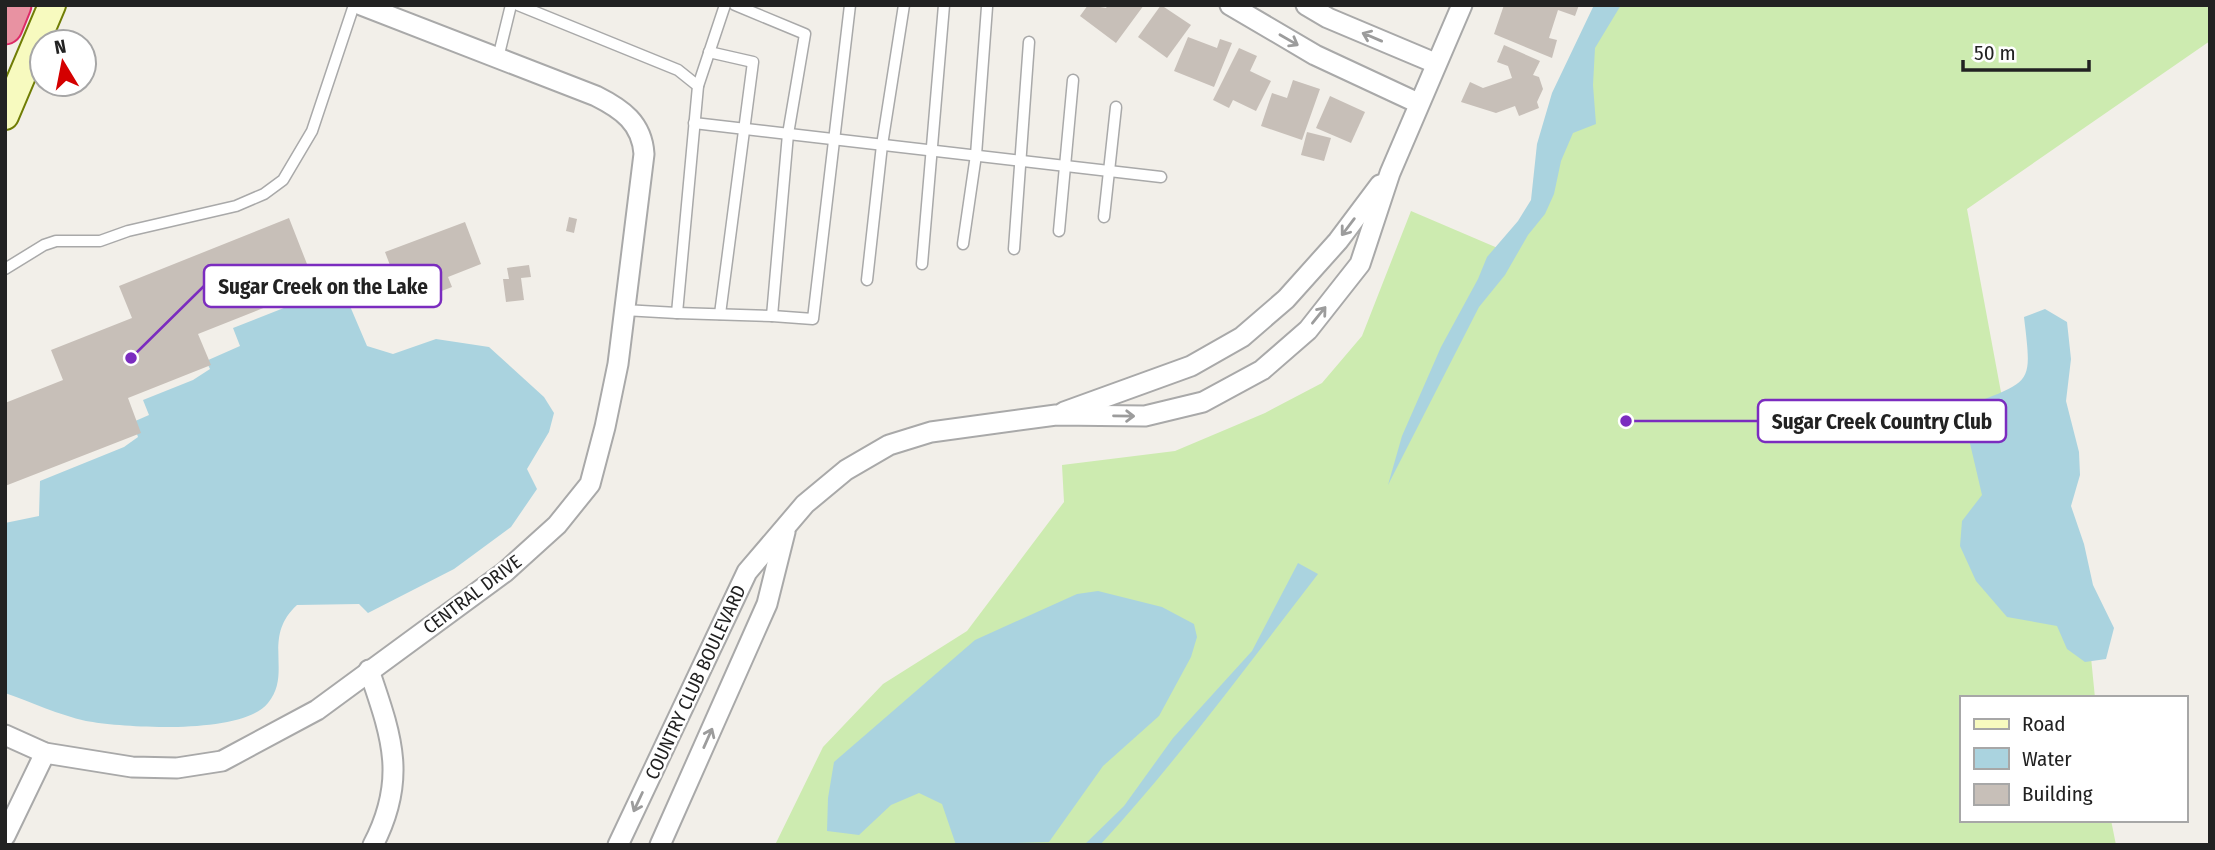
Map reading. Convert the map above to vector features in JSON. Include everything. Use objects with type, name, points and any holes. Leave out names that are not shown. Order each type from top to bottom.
[{"type":"highway","points":[[5,27],[14,5]]},
{"type":"main road","points":[[5,116],[52,5]]},
{"type":"street","points":[[361,5],[498,58]]},
{"type":"street","points":[[1230,5],[1315,55],[1418,103]]},
{"type":"street","points":[[1306,5],[1328,18],[1435,63]]},
{"type":"street","name":"COUNTRY CLUB BOULEVARD","points":[[618,845],[747,572],[805,504],[845,470],[889,445],[931,432],[1056,415],[1145,416],[1203,402],[1262,370],[1308,330],[1360,264],[1390,173],[1461,5]]},
{"type":"street","name":"CENTRAL DRIVE","points":[[5,736],[45,753],[132,767],[177,768],[222,761],[317,710],[505,572],[557,526],[590,484],[618,364],[644,154],[638,128],[613,104],[498,58]]},
{"type":"street","name":"COUNTRY CLUB BOULEVARD","points":[[1056,415],[1137,383],[1191,366],[1242,337],[1286,299],[1338,241],[1390,173]]},
{"type":"street","name":"COUNTRY CLUB BOULEVARD","points":[[660,845],[767,604],[786,528]]},
{"type":"street","points":[[369,670],[393,740],[394,779],[373,845]]},
{"type":"street","points":[[5,836],[45,753]]},
{"type":"lane","points":[[5,269],[44,245],[56,241],[100,241],[128,231],[236,206],[264,194],[283,180],[312,131],[355,5]]},
{"type":"lane","points":[[498,58],[511,5]]},
{"type":"lane","points":[[517,5],[678,70],[698,86]]},
{"type":"lane","points":[[677,313],[698,86],[725,5]]},
{"type":"lane","points":[[735,5],[804,34],[788,134],[772,316]]},
{"type":"lane","points":[[624,310],[813,319],[850,5]]},
{"type":"lane","points":[[867,280],[882,145],[904,5]]},
{"type":"lane","points":[[922,264],[934,151],[944,5]]},
{"type":"lane","points":[[963,244],[976,156],[988,6]]},
{"type":"lane","points":[[1014,249],[1029,42]]},
{"type":"lane","points":[[709,52],[753,62],[720,314]]},
{"type":"lane","points":[[1059,231],[1073,80]]},
{"type":"lane","points":[[1104,217],[1116,107]]},
{"type":"lane","points":[[694,123],[1161,177]]},
{"type":"green space","points":[[1601,5],[2210,5],[2210,41],[1967,209],[2008,430],[2089,637],[2095,696],[1960,696],[1960,822],[2111,822],[2116,845],[775,845],[823,747],[883,684],[967,631],[1064,502],[1062,465],[1175,451],[1265,413],[1322,383],[1362,336],[1411,211],[1507,252],[1543,196]]},
{"type":"water","points":[[1594,5],[1621,5],[1595,48],[1593,85],[1596,124],[1573,133],[1561,161],[1554,194],[1545,214],[1528,235],[1505,275],[1479,307],[1388,485],[1402,436],[1441,347],[1487,257],[1518,221],[1531,200],[1537,144],[1552,93]]},
{"type":"water","points":[[338,278],[367,346],[393,354],[436,339],[489,347],[544,397],[554,413],[549,432],[527,469],[537,489],[511,527],[454,569],[368,613],[359,604],[297,605],[286,617],[281,630],[275,692],[268,703],[254,713],[234,720],[182,727],[104,724],[66,715],[5,693],[5,523],[39,516],[40,481],[124,447],[138,437],[133,422],[149,415],[143,400],[193,380],[210,369],[206,361],[240,346],[233,328],[299,302],[297,297]]},
{"type":"water","points":[[2045,309],[2067,322],[2071,359],[2066,401],[2079,452],[2080,475],[2071,506],[2084,544],[2093,585],[2114,628],[2106,659],[2085,662],[2067,649],[2057,626],[2007,617],[1976,581],[1960,546],[1962,521],[1982,495],[1965,422],[1970,405],[2006,390],[2024,377],[2028,356],[2024,317]]},
{"type":"water","points":[[1298,563],[1318,574],[1212,712],[1129,813],[1100,845],[1084,845],[1124,806],[1173,738],[1252,651]]},
{"type":"water","points":[[1098,591],[1162,607],[1194,624],[1197,637],[1191,657],[1159,716],[1103,766],[1049,842],[956,845],[942,804],[919,793],[891,805],[859,835],[827,831],[828,798],[834,762],[975,640],[1077,594]]},
{"type":"building","points":[[1088,5],[1106,8],[1108,5],[1144,5],[1116,43],[1080,16]]},
{"type":"building","points":[[1161,5],[1191,25],[1167,58],[1138,37]]},
{"type":"building","points":[[1504,5],[1579,5],[1575,16],[1558,10],[1549,38],[1557,40],[1552,58],[1494,34]]},
{"type":"building","points":[[1188,37],[1217,48],[1220,39],[1232,43],[1214,87],[1174,71]]},
{"type":"building","points":[[1504,45],[1540,61],[1533,75],[1539,77],[1543,89],[1537,102],[1539,108],[1519,116],[1515,106],[1496,113],[1461,102],[1470,82],[1483,88],[1512,78],[1508,66],[1497,62]]},
{"type":"building","points":[[1239,48],[1257,56],[1250,71],[1271,81],[1256,111],[1233,100],[1229,108],[1213,100]]},
{"type":"building","points":[[1293,80],[1320,89],[1302,140],[1261,126],[1272,93],[1287,98]]},
{"type":"building","points":[[1330,96],[1365,112],[1351,143],[1316,128]]},
{"type":"building","points":[[1307,132],[1331,138],[1324,161],[1301,155]]},
{"type":"building","points":[[569,217],[577,219],[574,233],[566,231]]},
{"type":"building","points":[[289,218],[316,287],[198,334],[211,365],[128,398],[141,433],[5,486],[5,403],[63,380],[51,350],[132,318],[119,286]]},
{"type":"building","points":[[465,222],[481,264],[448,277],[452,287],[405,305],[385,252]]},
{"type":"building","points":[[529,265],[531,277],[521,278],[524,300],[506,302],[503,279],[509,279],[507,268]]},
{"type":"place","name":"Sugar Creek on the Lake","points":[[131,358]]},
{"type":"place","name":"Sugar Creek Country Club","points":[[1626,421]]}]
